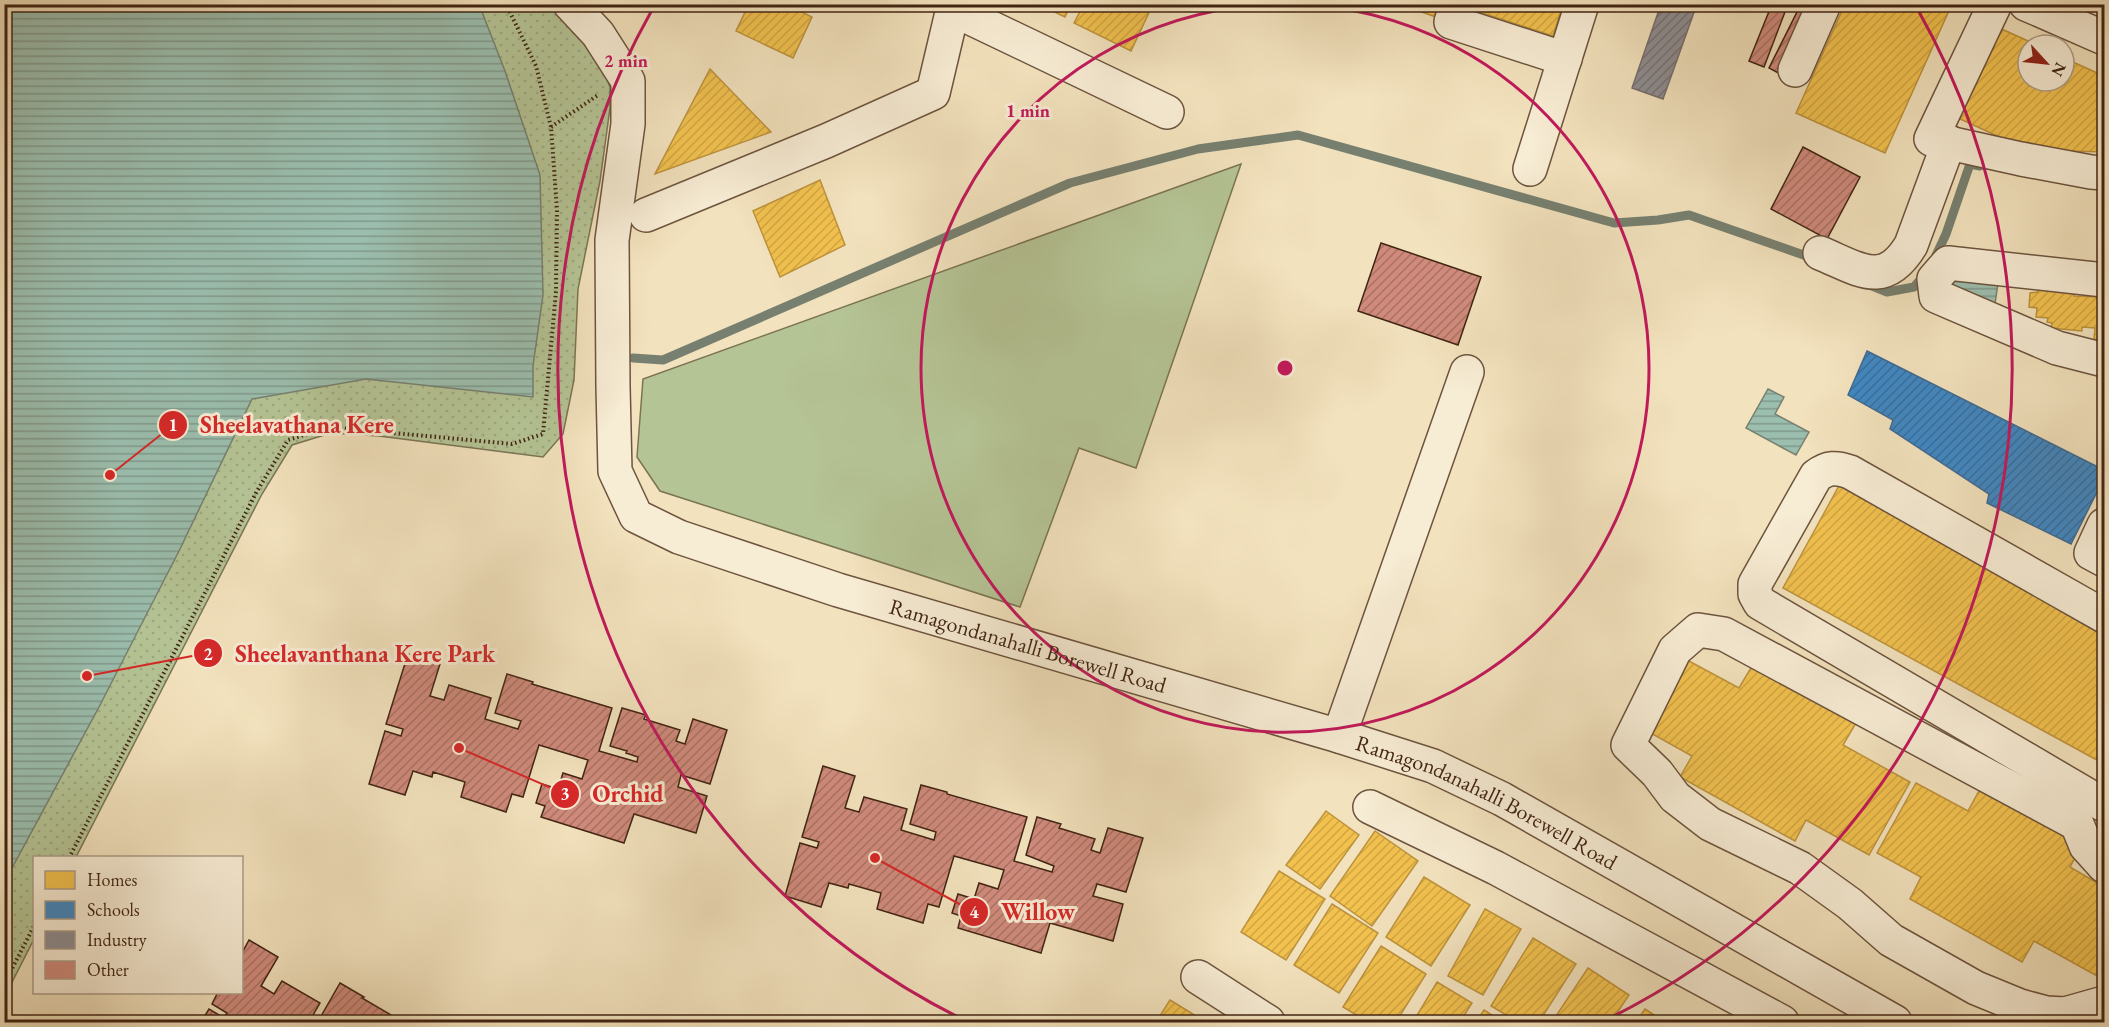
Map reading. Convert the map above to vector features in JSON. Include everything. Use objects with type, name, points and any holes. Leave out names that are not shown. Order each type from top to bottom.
[{"type":"street","points":[[570,4],[598,34],[628,81]]},
{"type":"street","points":[[1457,4],[1451,22],[1565,59]]},
{"type":"street","points":[[1530,169],[1582,4]]},
{"type":"street","points":[[1795,70],[1824,4]]},
{"type":"street","points":[[1995,4],[1931,139],[2021,159],[2104,173]]},
{"type":"street","points":[[2026,4],[2104,38]]},
{"type":"street","points":[[646,215],[826,141],[933,93],[953,7],[1167,112]]},
{"type":"street","name":"Ramagondanahalli Borewell Road","points":[[628,81],[628,124],[612,240],[613,387],[615,471],[636,516],[679,537],[838,590],[1339,736],[1433,766],[1502,799],[1895,1023]]},
{"type":"street","points":[[1820,253],[1872,274],[1882,273],[1895,265],[1905,256],[1911,245],[1949,142]]},
{"type":"street","points":[[2104,280],[1948,262],[1934,279],[1936,296],[2057,348],[2104,360]]},
{"type":"street","points":[[1339,736],[1467,372]]},
{"type":"street","points":[[2104,616],[1850,472],[1837,468],[1824,470],[1816,476],[1755,584],[1755,594],[1760,603],[2104,805]]},
{"type":"street","points":[[2104,525],[2091,553],[2104,560]]},
{"type":"street","points":[[2104,866],[2086,846],[2077,824],[1725,634],[1698,630],[1675,650],[1628,745],[1657,773],[1675,797],[1710,824],[1800,868],[1850,904],[1891,940],[1976,988],[2020,1006],[2069,1018],[2104,1003]]},
{"type":"street","points":[[1370,807],[1496,868],[1779,1022]]},
{"type":"street","points":[[1198,977],[1268,1023]]},
{"type":"street","points":[[2104,1018],[2104,1023]]},
{"type":"path","points":[[70,856],[257,491],[288,440],[330,427],[512,444],[543,434],[556,291],[557,210],[551,127],[536,66],[506,4]]},
{"type":"path","points":[[551,127],[610,87],[628,81]]},
{"type":"path","points":[[4,984],[33,928]]},
{"type":"shaded area","points":[[5,4],[477,5],[482,12],[505,71],[540,175],[543,295],[533,366],[533,397],[366,379],[252,399],[179,551],[99,707],[5,881]]},
{"type":"shaded area","points":[[5,5],[554,5],[596,51],[610,87],[610,108],[600,181],[578,289],[574,380],[563,434],[543,457],[379,436],[331,433],[292,445],[262,494],[77,856],[33,856],[33,941],[5,996]]},
{"type":"shaded area","points":[[1241,164],[1136,468],[1079,448],[1020,607],[660,491],[637,457],[643,379]]},
{"type":"shaded area","points":[[1953,270],[1999,276],[1995,304],[1950,298]]},
{"type":"shaded area","points":[[1768,389],[1784,397],[1775,414],[1809,432],[1796,455],[1746,428]]},
{"type":"building: Homes","points":[[749,4],[786,4],[812,17],[793,58],[736,31]]},
{"type":"building: Homes","points":[[1038,4],[1071,4],[1065,17]]},
{"type":"building: Homes","points":[[1084,4],[1153,4],[1131,51],[1074,23]]},
{"type":"building: Homes","points":[[1398,4],[1444,4],[1439,18]]},
{"type":"building: Homes","points":[[1468,4],[1563,4],[1553,36],[1467,8]]},
{"type":"building: Homes","points":[[1845,4],[1952,4],[1885,153],[1796,113]]},
{"type":"building: Homes","points":[[1995,26],[2016,36],[2016,93],[2076,93],[2076,63],[2104,76],[2104,152],[2028,150],[1949,114]]},
{"type":"building: Homes","points":[[710,69],[771,132],[655,174]]},
{"type":"building: Homes","points":[[820,180],[845,245],[780,277],[753,211]]},
{"type":"building: Homes","points":[[2038,289],[2074,293],[2074,296],[2104,297],[2104,340],[2094,339],[2095,328],[2082,327],[2082,331],[2051,328],[2052,323],[2047,322],[2048,318],[2036,317],[2037,308],[2029,307],[2030,293],[2038,292]]},
{"type":"building: Homes","points":[[1840,484],[2104,629],[2104,764],[1783,588]]},
{"type":"building: Homes","points":[[1687,660],[1739,688],[1752,666],[1856,723],[1843,745],[1910,782],[1869,855],[1806,820],[1795,841],[1680,777],[1692,756],[1647,731]]},
{"type":"building: Homes","points":[[1916,783],[1968,811],[1980,789],[2082,846],[2070,867],[2104,887],[2104,962],[2097,976],[2034,941],[2022,962],[1910,899],[1921,877],[1877,853]]},
{"type":"building: Homes","points":[[1326,811],[1359,835],[1320,889],[1286,865]]},
{"type":"building: Homes","points":[[1375,831],[1418,861],[1372,926],[1330,896]]},
{"type":"building: Homes","points":[[1279,871],[1325,899],[1286,960],[1241,932]]},
{"type":"building: Homes","points":[[1424,877],[1470,905],[1431,966],[1386,937]]},
{"type":"building: Homes","points":[[1332,904],[1378,933],[1339,993],[1294,965]]},
{"type":"building: Homes","points":[[1485,909],[1521,929],[1483,995],[1448,976]]},
{"type":"building: Homes","points":[[1533,938],[1576,964],[1539,1022],[1518,1022],[1491,1006]]},
{"type":"building: Homes","points":[[1381,946],[1426,974],[1396,1022],[1368,1022],[1343,1007]]},
{"type":"building: Homes","points":[[1588,968],[1629,995],[1611,1022],[1552,1022]]},
{"type":"building: Homes","points":[[1437,982],[1472,1003],[1460,1022],[1413,1022]]},
{"type":"building: Homes","points":[[1170,1000],[1201,1019],[1199,1022],[1156,1022]]},
{"type":"building: Homes","points":[[1645,1009],[1665,1022],[1636,1022]]},
{"type":"building: Homes","points":[[1484,1010],[1503,1022],[1476,1022]]},
{"type":"building: Schools","points":[[1867,351],[2104,470],[2104,478],[2071,544],[1987,503],[1989,494],[1890,429],[1893,420],[1848,395]]},
{"type":"building: Industry","points":[[1661,4],[1697,4],[1663,99],[1632,88]]},
{"type":"building: Other","points":[[1772,4],[1788,4],[1764,67],[1749,61]]},
{"type":"building: Other","points":[[1801,4],[1821,4],[1784,76],[1769,68]]},
{"type":"building: Other","points":[[1803,147],[1860,177],[1827,239],[1771,209]]},
{"type":"building: Other","points":[[1381,243],[1481,277],[1458,345],[1358,311]]},
{"type":"building: Other","points":[[408,654],[440,664],[430,696],[444,700],[449,685],[491,698],[485,719],[518,729],[521,721],[495,713],[507,674],[533,682],[532,684],[612,708],[599,751],[637,762],[638,757],[610,746],[622,708],[646,715],[644,719],[680,730],[676,741],[685,744],[693,719],[727,730],[710,784],[681,775],[678,787],[707,796],[696,833],[634,814],[624,843],[541,817],[545,806],[536,803],[542,784],[558,789],[563,773],[582,779],[588,760],[539,745],[523,797],[512,794],[506,812],[461,797],[465,782],[433,772],[432,777],[413,771],[405,795],[369,784],[385,731],[401,736],[403,729],[386,724]]},
{"type":"building: Other","points":[[823,766],[855,776],[845,808],[859,812],[864,797],[907,809],[901,830],[934,840],[936,832],[910,824],[921,785],[1027,817],[1014,861],[1052,872],[1054,866],[1026,855],[1037,817],[1061,824],[1059,828],[1095,839],[1091,850],[1100,853],[1108,828],[1143,838],[1126,892],[1097,884],[1093,896],[1123,904],[1113,941],[1050,923],[1041,953],[958,928],[961,916],[952,913],[958,894],[974,899],[979,883],[998,889],[1004,870],[954,856],[939,907],[928,904],[923,923],[877,909],[881,893],[849,884],[848,888],[829,883],[821,907],[785,896],[800,843],[817,848],[819,842],[802,837]]},
{"type":"building: Other","points":[[249,940],[278,957],[261,986],[274,994],[282,981],[320,1003],[309,1022],[201,1022],[209,1009],[224,1018],[227,1013],[212,1004],[217,994],[243,994],[243,951]]},
{"type":"building: Other","points":[[340,983],[403,1022],[327,1022],[320,1018]]},
{"type":"waterway","points":[[633,358],[663,360],[1070,183],[1198,149],[1298,135],[1614,223],[1689,215],[1815,259]]},
{"type":"waterway","points":[[1933,262],[1946,234],[1970,164],[1980,166]]},
{"type":"waterway","points":[[1867,284],[1887,292],[1914,287],[1926,273]]},
{"type":"place","name":"Sheelavathana Kere","points":[[110,475]]},
{"type":"place","name":"Sheelavanthana Kere Park","points":[[87,676]]},
{"type":"place","name":"Orchid","points":[[459,748]]},
{"type":"place","name":"Willow","points":[[875,858]]}]
